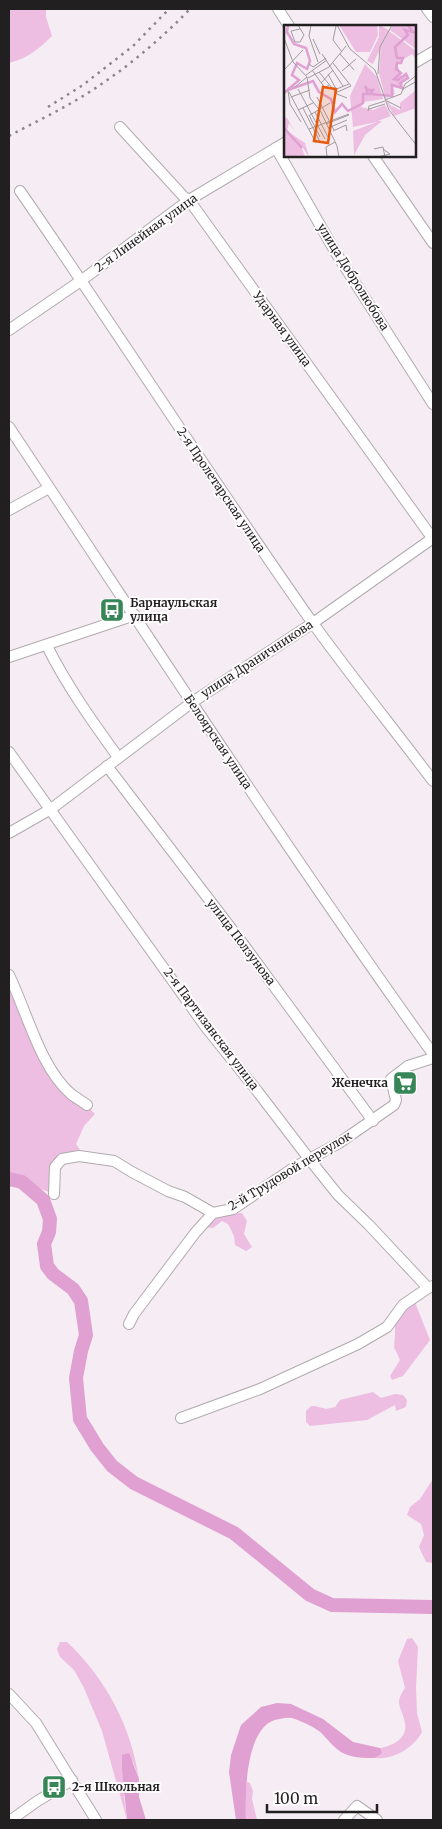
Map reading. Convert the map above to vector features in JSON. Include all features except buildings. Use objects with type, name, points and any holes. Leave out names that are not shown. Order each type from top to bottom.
[{"type":"street","points":[[278,9],[288,25]]},
{"type":"street","points":[[427,9],[433,17]]},
{"type":"street","points":[[417,61],[433,52]]},
{"type":"street","name":"Ударная улица","points":[[120,127],[184,197],[189,200],[433,539]]},
{"type":"street","name":"2-я Линейная улица","points":[[9,330],[82,280],[189,200],[284,143]]},
{"type":"street","name":"улица Добролюбова","points":[[276,148],[336,253],[433,404]]},
{"type":"street","points":[[374,158],[433,243]]},
{"type":"street","name":"2-я Пролетарская улица","points":[[20,191],[82,280],[187,441],[313,623],[433,781]]},
{"type":"street","name":"Белоярская улица","points":[[9,427],[135,615],[191,703],[375,973],[433,1054]]},
{"type":"street","points":[[9,510],[49,488]]},
{"type":"street","name":"улица Драничникова","points":[[9,833],[51,808],[191,703],[313,623],[433,539]]},
{"type":"street","points":[[9,658],[135,615]]},
{"type":"street","points":[[47,646],[76,698],[118,757]]},
{"type":"street","name":"2-я Партизанская улица","points":[[9,752],[51,808],[205,1026],[310,1160],[338,1195],[430,1287]]},
{"type":"street","name":"улица Ползунова","points":[[107,766],[243,944],[373,1121]]},
{"type":"street","points":[[9,975],[48,1066],[71,1094],[87,1105]]},
{"type":"street","name":"2-й Трудовой переулок","points":[[129,1324],[134,1314],[194,1233],[213,1213],[233,1209],[295,1167],[310,1160],[373,1121],[394,1106],[396,1100],[391,1079],[408,1066],[433,1058]]},
{"type":"street","points":[[54,1194],[55,1167],[62,1159],[79,1156],[114,1161],[213,1213]]},
{"type":"street","points":[[181,1418],[260,1389],[358,1344],[387,1327],[402,1305],[430,1287]]},
{"type":"street","points":[[9,1694],[36,1723],[96,1820]]},
{"type":"street","points":[[11,1820],[72,1780]]},
{"type":"street","points":[[344,1820],[357,1806],[377,1820]]},
{"type":"shaded area","points":[[9,9],[46,9],[46,17],[52,36],[32,53],[9,63]]},
{"type":"shaded area","points":[[9,975],[48,1066],[95,1114],[84,1126],[76,1144],[82,1153],[62,1159],[54,1194],[9,1179]]},
{"type":"shaded area","points":[[242,1213],[247,1221],[244,1234],[252,1247],[246,1251],[235,1245],[234,1236],[228,1224],[222,1221],[213,1228],[205,1227],[216,1215]]},
{"type":"shaded area","points":[[414,1300],[430,1340],[403,1376],[392,1380],[390,1376],[400,1360],[394,1347],[395,1323]]},
{"type":"shaded area","points":[[373,1392],[381,1398],[395,1394],[403,1395],[407,1400],[406,1407],[396,1411],[395,1405],[367,1420],[310,1426],[306,1422],[306,1411],[311,1406],[326,1409],[335,1407],[340,1400]]},
{"type":"shaded area","points":[[433,1479],[433,1563],[426,1562],[419,1547],[424,1535],[421,1524],[407,1515],[410,1507],[420,1499]]},
{"type":"shaded area","points":[[412,1638],[418,1647],[417,1713],[422,1732],[414,1743],[402,1752],[389,1757],[375,1758],[381,1753],[380,1748],[394,1743],[404,1733],[405,1723],[399,1703],[405,1688],[398,1661],[407,1639]]},
{"type":"shaded area","points":[[60,1642],[67,1642],[94,1672],[115,1705],[130,1740],[139,1779],[133,1761],[124,1797],[127,1820],[102,1731],[84,1688],[74,1670],[60,1657],[57,1649]]},
{"type":"shaded area","points":[[277,1703],[291,1704],[323,1719],[353,1742],[380,1748],[382,1753],[375,1758],[356,1757],[345,1754],[334,1747],[319,1731],[293,1718],[268,1723],[260,1732],[250,1761],[247,1777],[246,1820],[236,1820],[229,1772],[231,1755],[241,1725],[261,1707]]},
{"type":"shaded area","points":[[129,1753],[139,1779],[139,1797],[146,1820],[127,1820],[122,1755]]},
{"type":"shaded area","points":[[247,1782],[250,1783],[253,1791],[252,1799],[257,1820],[246,1820],[245,1794]]},
{"type":"waterway","points":[[9,1179],[22,1182],[43,1200],[50,1219],[49,1232],[44,1244],[47,1266],[53,1274],[73,1289],[81,1301],[86,1335],[76,1378],[80,1419],[97,1447],[112,1466],[134,1483],[234,1533],[310,1595],[332,1605],[433,1607]]},
{"type":"railway","points":[[48,107],[83,85],[133,46],[169,9]]},
{"type":"railway","points":[[9,136],[55,112],[112,77],[152,45],[190,9]]},
{"type":"place","name":"Барнаульская улица","points":[[112,610]]},
{"type":"place","name":"Женечка","points":[[405,1083]]},
{"type":"place","name":"2-я Школьная","points":[[54,1787]]}]
